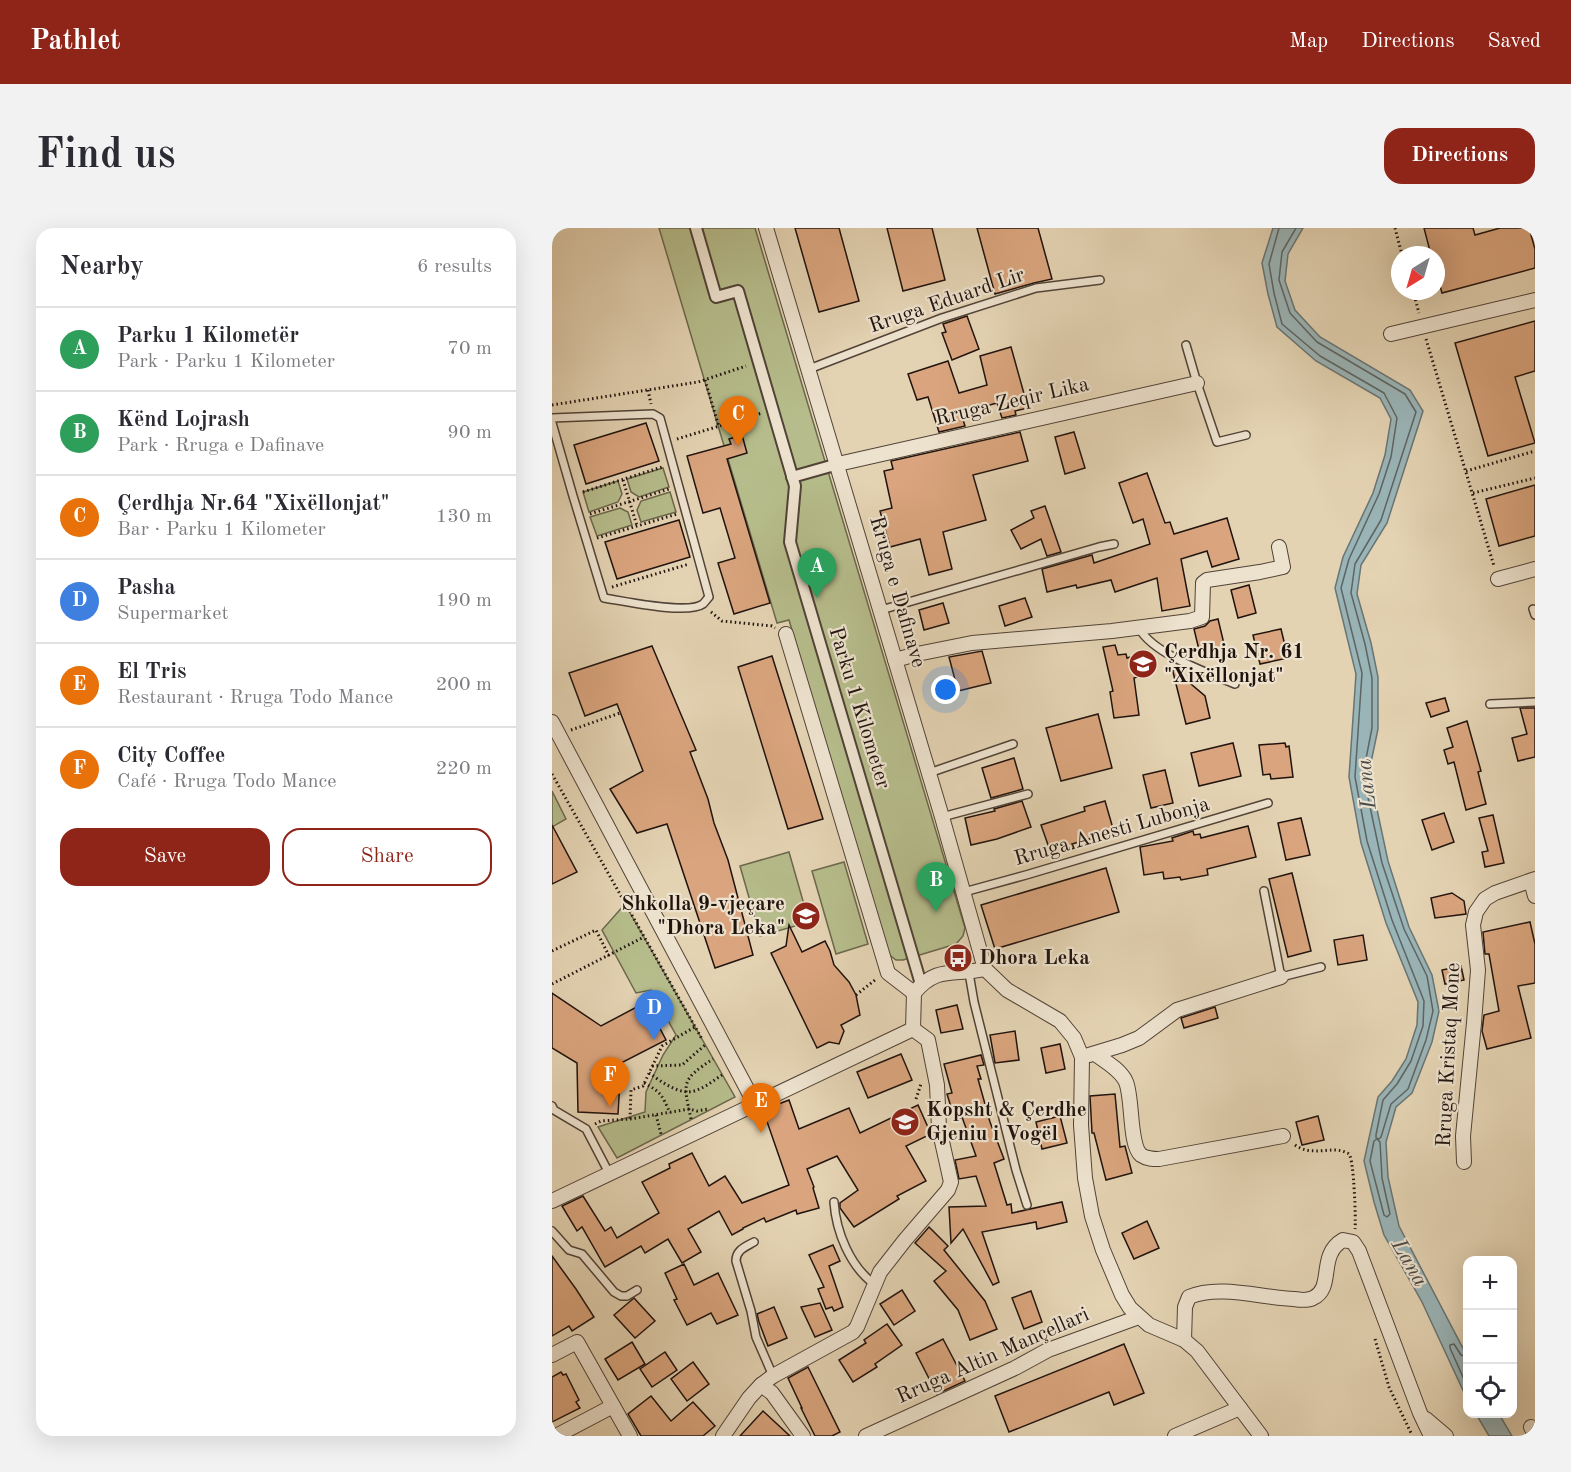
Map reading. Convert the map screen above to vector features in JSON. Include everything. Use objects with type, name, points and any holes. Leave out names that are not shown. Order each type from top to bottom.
[{"type":"street","name":"Parku 1 Kilometer","points":[[696,228],[716,297],[738,291],[773,410],[795,486],[790,542],[917,988]]},
{"type":"street","name":"Rruga e Dafinave","points":[[766,228],[838,464],[985,969]]},
{"type":"street","points":[[1391,334],[1535,300]]},
{"type":"street","name":"Rruga Zeqir Lika","points":[[838,464],[1197,383]]},
{"type":"street","points":[[792,477],[838,464]]},
{"type":"street","points":[[895,660],[972,643],[1139,628],[1190,621],[1202,617],[1203,584],[1207,580],[1283,567],[1279,547]]},
{"type":"street","points":[[1498,579],[1535,569]]},
{"type":"street","points":[[786,634],[888,973],[917,988]]},
{"type":"street","points":[[555,729],[755,1104]]},
{"type":"street","points":[[1533,880],[1535,896]]},
{"type":"street","name":"Rruga Kristaq Mone","points":[[1464,1162],[1464,1136],[1478,970],[1473,925],[1476,912],[1485,899],[1495,893],[1533,880]]},
{"type":"street","points":[[913,1029],[917,988],[932,976],[958,971],[969,973],[985,969],[1008,990],[1060,1021],[1088,1055],[1113,1068],[1125,1080],[1130,1099],[1134,1142],[1139,1154],[1149,1159],[1159,1159],[1283,1136]]},
{"type":"street","points":[[1088,1055],[1139,1038],[1177,1010],[1281,976]]},
{"type":"street","points":[[552,1201],[913,1029]]},
{"type":"street","points":[[723,1436],[749,1398],[761,1385],[773,1376],[853,1332],[880,1272],[948,1190],[951,1182],[939,1128],[937,1084],[928,1040],[913,1029]]},
{"type":"street","points":[[1088,1055],[1083,1071],[1081,1125],[1085,1178],[1092,1216],[1122,1295],[1130,1308],[1149,1325],[1184,1340],[1197,1351],[1261,1436]]},
{"type":"street","points":[[1184,1340],[1185,1306],[1189,1298],[1196,1294],[1211,1292],[1285,1299],[1314,1298],[1320,1293],[1324,1284],[1327,1262],[1332,1248],[1343,1240],[1353,1242],[1367,1270],[1420,1413],[1431,1436]]},
{"type":"street","name":"Rruga Altin Mançellari","points":[[866,1436],[1004,1373],[1048,1350],[1139,1317]]},
{"type":"street","points":[[552,1355],[577,1342],[630,1436]]},
{"type":"street","points":[[761,1385],[772,1393],[803,1436]]},
{"type":"street","points":[[556,1436],[613,1406]]},
{"type":"street","points":[[1175,1436],[1240,1408]]},
{"type":"street","points":[[1420,1413],[1446,1436]]},
{"type":"lane","name":"Rruga Eduard Lir","points":[[809,369],[942,318],[1036,288],[1100,280]]},
{"type":"lane","points":[[1186,345],[1217,442],[1246,435]]},
{"type":"lane","points":[[552,418],[653,414],[660,418],[709,597],[702,605],[689,608],[647,606],[604,597],[552,423]]},
{"type":"lane","points":[[880,610],[1114,544]]},
{"type":"lane","points":[[1139,628],[1143,635],[1174,658],[1235,684]]},
{"type":"lane","points":[[1490,704],[1535,702]]},
{"type":"lane","points":[[929,773],[1013,744]]},
{"type":"lane","points":[[942,817],[1028,794]]},
{"type":"lane","name":"Rruga Anesti Lubonja","points":[[964,892],[1268,803]]},
{"type":"lane","points":[[1264,891],[1281,976],[1321,967]]},
{"type":"lane","points":[[969,973],[974,1002],[1016,1170],[1027,1205]]},
{"type":"lane","points":[[552,1106],[554,1110],[586,1129],[609,1173]]},
{"type":"lane","points":[[834,1202],[835,1220],[850,1256],[858,1269],[874,1284]]},
{"type":"lane","points":[[552,1232],[569,1250],[582,1254],[614,1292],[627,1296],[637,1290]]},
{"type":"lane","points":[[754,1242],[738,1252],[736,1261],[756,1337],[773,1376]]},
{"type":"path","points":[[1395,228],[1400,246]]},
{"type":"path","points":[[1416,300],[1498,579]]},
{"type":"path","points":[[552,405],[698,382],[759,362]]},
{"type":"path","points":[[705,380],[719,427]]},
{"type":"path","points":[[666,442],[773,410]]},
{"type":"path","points":[[1466,471],[1535,451]]},
{"type":"path","points":[[573,496],[672,464]]},
{"type":"path","points":[[1473,493],[1535,478]]},
{"type":"path","points":[[623,480],[636,526]]},
{"type":"path","points":[[579,518],[678,486]]},
{"type":"path","points":[[587,542],[686,511]]},
{"type":"path","points":[[602,590],[699,561]]},
{"type":"path","points":[[702,605],[722,621],[772,626],[786,634]]},
{"type":"path","points":[[555,729],[621,713]]},
{"type":"path","points":[[552,774],[727,1082]]},
{"type":"path","points":[[552,951],[596,930],[609,956]]},
{"type":"path","points":[[552,984],[644,937]]},
{"type":"path","points":[[856,996],[881,975]]},
{"type":"path","points":[[630,1119],[631,1090],[643,1086],[662,1046],[695,1027]]},
{"type":"path","points":[[652,1066],[682,1065],[705,1045]]},
{"type":"path","points":[[694,1132],[685,1092],[688,1079],[713,1059]]},
{"type":"path","points":[[649,1073],[665,1085],[685,1092],[695,1092],[722,1075]]},
{"type":"path","points":[[644,1083],[658,1090],[670,1113]]},
{"type":"path","points":[[586,1129],[601,1121],[656,1116],[689,1109],[698,1111],[708,1109]]},
{"type":"path","points":[[656,1116],[666,1146]]},
{"type":"path","points":[[1299,1148],[1319,1152],[1343,1151],[1349,1154],[1356,1223],[1353,1242]]},
{"type":"path","points":[[1374,1338],[1389,1387],[1413,1436]]},
{"type":"green space","points":[[659,228],[755,228],[965,928],[963,936],[956,944],[903,960],[896,960],[887,953],[789,620],[777,623]]},
{"type":"green space","points":[[663,468],[669,487],[639,497],[631,492],[627,479]]},
{"type":"green space","points":[[618,481],[622,494],[618,502],[589,512],[583,492]]},
{"type":"green space","points":[[670,492],[676,512],[641,522],[637,510],[641,501]]},
{"type":"green space","points":[[620,508],[628,512],[632,525],[597,536],[590,517]]},
{"type":"green space","points":[[552,791],[566,819],[552,827]]},
{"type":"green space","points":[[789,852],[809,922],[760,936],[740,866]]},
{"type":"green space","points":[[844,862],[868,944],[836,954],[812,871]]},
{"type":"green space","points":[[625,904],[735,1097],[617,1158],[598,1127],[645,1112],[646,1092],[663,1055],[676,1035],[651,990],[636,993],[602,930]]},
{"type":"water","name":"Lana","points":[[1273,228],[1303,228],[1288,254],[1285,281],[1295,310],[1320,337],[1410,390],[1423,411],[1387,523],[1361,565],[1357,594],[1378,677],[1378,729],[1369,772],[1388,861],[1409,927],[1432,975],[1439,1011],[1432,1042],[1412,1093],[1396,1107],[1386,1142],[1388,1177],[1399,1226],[1463,1348],[1463,1390],[1422,1302],[1384,1235],[1364,1161],[1378,1097],[1406,1059],[1417,1025],[1418,1002],[1386,923],[1361,843],[1349,777],[1356,674],[1335,588],[1343,557],[1373,493],[1385,455],[1391,419],[1380,398],[1316,361],[1277,327],[1262,263]]},
{"type":"water","points":[[1478,1418],[1501,1418],[1512,1436],[1489,1436]]},
{"type":"building","points":[[795,228],[839,228],[859,301],[819,312]]},
{"type":"building","points":[[887,228],[932,228],[945,280],[903,291]]},
{"type":"building","points":[[977,228],[1038,228],[1052,279],[995,294]]},
{"type":"building","points":[[1424,228],[1473,228],[1475,235],[1500,228],[1529,228],[1535,249],[1535,268],[1445,292],[1445,246],[1429,246]]},
{"type":"building","points":[[967,316],[979,349],[952,360],[942,333],[946,332],[943,324]]},
{"type":"building","points":[[1535,321],[1535,371],[1515,377],[1535,443],[1488,456],[1455,343]]},
{"type":"building","points":[[1011,347],[1028,408],[1015,411],[1016,415],[1002,418],[997,403],[961,413],[965,426],[939,432],[928,397],[917,400],[908,374],[948,361],[959,393],[987,385],[980,356]]},
{"type":"building","points":[[646,423],[659,461],[586,484],[574,445]]},
{"type":"building","points":[[1020,432],[1028,461],[973,475],[986,520],[943,532],[952,569],[929,575],[920,539],[890,547],[880,511],[892,508],[884,471],[893,469],[891,461]]},
{"type":"building","points":[[1074,432],[1085,468],[1065,474],[1055,437]]},
{"type":"building","points":[[742,435],[747,453],[727,459],[770,603],[734,614],[718,563],[735,558],[720,508],[703,513],[687,456],[731,444],[729,439]]},
{"type":"building","points":[[1147,473],[1165,523],[1170,522],[1174,534],[1227,518],[1239,559],[1212,567],[1207,551],[1181,559],[1190,606],[1162,611],[1157,578],[1115,592],[1111,580],[1047,592],[1042,569],[1092,555],[1094,563],[1150,544],[1143,519],[1133,523],[1119,483]]},
{"type":"building","points":[[1535,485],[1535,536],[1499,546],[1486,499]]},
{"type":"building","points":[[1045,506],[1061,552],[1047,556],[1041,539],[1021,549],[1011,530],[1034,518],[1031,511]]},
{"type":"building","points":[[679,520],[690,557],[617,579],[605,542]]},
{"type":"building","points":[[1249,585],[1256,613],[1238,618],[1231,590]]},
{"type":"building","points":[[1025,598],[1032,617],[1005,626],[999,606]]},
{"type":"building","points":[[943,603],[949,623],[924,630],[919,610]]},
{"type":"building","points":[[1218,619],[1225,648],[1200,654],[1194,629]]},
{"type":"building","points":[[1281,629],[1288,658],[1260,664],[1253,635]]},
{"type":"building","points":[[1115,645],[1118,655],[1126,654],[1127,658],[1148,652],[1154,672],[1134,678],[1139,715],[1114,718],[1110,692],[1113,691],[1103,647]]},
{"type":"building","points":[[652,646],[696,750],[690,752],[728,860],[753,955],[715,968],[667,824],[637,833],[610,789],[643,771],[617,704],[585,716],[569,673]]},
{"type":"building","points":[[982,651],[991,683],[958,691],[949,657]]},
{"type":"building","points":[[772,656],[823,819],[788,829],[738,667]]},
{"type":"building","points":[[1172,668],[1205,696],[1210,718],[1186,724]]},
{"type":"building","points":[[1445,698],[1449,711],[1431,717],[1426,703]]},
{"type":"building","points":[[1520,708],[1535,708],[1535,757],[1518,761],[1512,738],[1527,734]]},
{"type":"building","points":[[1098,714],[1112,768],[1061,781],[1046,728]]},
{"type":"building","points":[[1467,721],[1481,771],[1478,772],[1486,804],[1466,810],[1454,762],[1448,764],[1444,750],[1453,747],[1447,728]]},
{"type":"building","points":[[1233,743],[1241,776],[1199,786],[1191,753]]},
{"type":"building","points":[[1285,743],[1286,747],[1289,746],[1293,777],[1271,779],[1270,774],[1263,775],[1259,745]]},
{"type":"building","points":[[1014,758],[1023,789],[991,798],[982,768]]},
{"type":"building","points":[[1165,770],[1173,803],[1151,808],[1143,775]]},
{"type":"building","points":[[1022,801],[1031,827],[971,845],[965,818],[995,811],[994,809]]},
{"type":"building","points":[[1105,801],[1114,832],[1072,844],[1074,848],[1052,856],[1041,825],[1085,811],[1084,807]]},
{"type":"building","points":[[1444,813],[1454,842],[1432,850],[1422,820]]},
{"type":"building","points":[[1493,815],[1504,863],[1485,867],[1482,852],[1488,851],[1479,818]]},
{"type":"building","points":[[1301,818],[1310,855],[1286,860],[1278,823]]},
{"type":"building","points":[[552,825],[577,872],[552,884]]},
{"type":"building","points":[[1248,826],[1256,857],[1207,869],[1208,875],[1181,880],[1180,877],[1164,879],[1163,872],[1144,875],[1140,847],[1173,841],[1172,838],[1193,831],[1194,835],[1200,834],[1201,838]]},
{"type":"building","points":[[1106,868],[1119,912],[995,949],[981,905]]},
{"type":"building","points":[[1292,873],[1311,951],[1288,957],[1269,879]]},
{"type":"building","points":[[1452,893],[1464,901],[1466,914],[1435,918],[1431,898]]},
{"type":"building","points":[[1530,922],[1535,944],[1535,983],[1518,986],[1531,1038],[1487,1049],[1482,1031],[1484,1015],[1499,1011],[1489,954],[1485,954],[1483,932]]},
{"type":"building","points":[[789,925],[802,952],[825,941],[834,965],[849,982],[856,995],[860,1015],[841,1025],[844,1031],[839,1044],[829,1042],[817,1048],[771,953],[786,946]]},
{"type":"building","points":[[1363,935],[1367,960],[1338,965],[1334,940]]},
{"type":"building","points":[[1461,966],[1464,980],[1445,984],[1442,970]]},
{"type":"building","points":[[552,993],[601,1026],[646,1002],[666,1040],[621,1063],[618,1114],[578,1112],[577,1063],[552,1048]]},
{"type":"building","points":[[957,1005],[963,1029],[941,1033],[936,1010]]},
{"type":"building","points":[[1215,1007],[1218,1018],[1184,1028],[1181,1018]]},
{"type":"building","points":[[1015,1031],[1019,1060],[995,1063],[990,1035]]},
{"type":"building","points":[[1060,1044],[1065,1069],[1046,1073],[1041,1048]]},
{"type":"building","points":[[901,1054],[912,1080],[868,1098],[857,1072]]},
{"type":"building","points":[[981,1055],[984,1065],[977,1066],[981,1079],[978,1079],[990,1122],[1004,1159],[994,1163],[1007,1205],[1011,1204],[1012,1213],[1062,1202],[1067,1222],[1037,1229],[1036,1222],[982,1232],[999,1282],[993,1285],[963,1229],[951,1243],[949,1207],[986,1206],[976,1176],[959,1179],[955,1160],[976,1156],[962,1117],[955,1120],[947,1094],[952,1093],[944,1064]]},
{"type":"building","points":[[1115,1094],[1120,1147],[1125,1146],[1132,1173],[1106,1180],[1094,1133],[1092,1133],[1090,1096]]},
{"type":"building","points":[[789,1100],[799,1129],[849,1108],[860,1133],[918,1105],[931,1134],[906,1146],[926,1181],[897,1196],[899,1199],[854,1227],[840,1208],[840,1203],[858,1190],[837,1156],[807,1169],[819,1208],[797,1214],[796,1210],[766,1222],[764,1218],[732,1235],[719,1211],[688,1229],[701,1252],[682,1263],[668,1239],[645,1253],[641,1246],[605,1267],[582,1227],[577,1231],[562,1206],[583,1196],[605,1231],[611,1227],[617,1238],[659,1213],[642,1182],[670,1168],[669,1164],[692,1153],[709,1186],[725,1176],[742,1203],[789,1185],[763,1110]]},
{"type":"building","points":[[1060,1116],[1067,1143],[1042,1149],[1036,1122]]},
{"type":"building","points":[[1318,1116],[1324,1140],[1302,1145],[1296,1122]]},
{"type":"building","points":[[1147,1221],[1159,1248],[1134,1259],[1122,1233]]},
{"type":"building","points":[[929,1227],[948,1246],[944,1250],[985,1301],[997,1329],[970,1340],[958,1310],[934,1281],[946,1271],[915,1243]]},
{"type":"building","points":[[833,1245],[840,1261],[829,1266],[843,1307],[834,1311],[832,1307],[826,1309],[818,1289],[824,1287],[809,1255]]},
{"type":"building","points":[[552,1256],[594,1317],[572,1331],[569,1326],[552,1336]]},
{"type":"building","points":[[684,1264],[694,1285],[718,1273],[738,1315],[717,1324],[711,1313],[687,1325],[674,1300],[677,1299],[665,1273]]},
{"type":"building","points":[[902,1290],[915,1311],[894,1325],[880,1304]]},
{"type":"building","points":[[1031,1291],[1042,1322],[1024,1329],[1012,1298]]},
{"type":"building","points":[[634,1298],[655,1321],[635,1338],[614,1315]]},
{"type":"building","points":[[820,1303],[832,1330],[815,1337],[801,1307]]},
{"type":"building","points":[[774,1307],[787,1338],[768,1346],[757,1314]]},
{"type":"building","points":[[887,1324],[902,1345],[875,1364],[877,1367],[853,1382],[839,1360],[866,1343],[864,1340]]},
{"type":"building","points":[[943,1339],[965,1381],[937,1394],[916,1353]]},
{"type":"building","points":[[632,1342],[645,1364],[618,1380],[605,1359]]},
{"type":"building","points":[[1124,1344],[1144,1393],[1114,1405],[1109,1392],[1009,1432],[995,1396]]},
{"type":"building","points":[[665,1352],[677,1370],[652,1387],[640,1369]]},
{"type":"building","points":[[693,1362],[709,1384],[687,1401],[671,1379]]},
{"type":"building","points":[[808,1367],[840,1432],[832,1436],[815,1436],[788,1378]]},
{"type":"building","points":[[561,1372],[563,1375],[566,1374],[579,1400],[576,1402],[580,1408],[552,1422],[552,1377]]},
{"type":"building","points":[[651,1396],[671,1421],[693,1402],[715,1426],[703,1436],[641,1436],[628,1414]]},
{"type":"building","points":[[763,1411],[790,1436],[740,1436]]},
{"type":"place","name":"Çerdhja Nr.64 \"Xixëllonjat\"","points":[[738,446]]},
{"type":"place","name":"Parku 1 Kilometër","points":[[817,598]]},
{"type":"place","name":"Çerdhja Nr. 61 \"Xixëllonjat\"","points":[[1143,664]]},
{"type":"place","name":"Kënd Lojrash","points":[[936,912]]},
{"type":"place","name":"Shkolla 9-vjeçare \"Dhora Leka\"","points":[[806,916]]},
{"type":"place","name":"Dhora Leka","points":[[958,958]]},
{"type":"place","name":"Pasha","points":[[654,1040]]},
{"type":"place","name":"City Coffee","points":[[610,1107]]},
{"type":"place","name":"Kopsht & Çerdhe Gjeniu i Vogël","points":[[905,1122]]},
{"type":"place","name":"El Tris","points":[[761,1133]]}]
